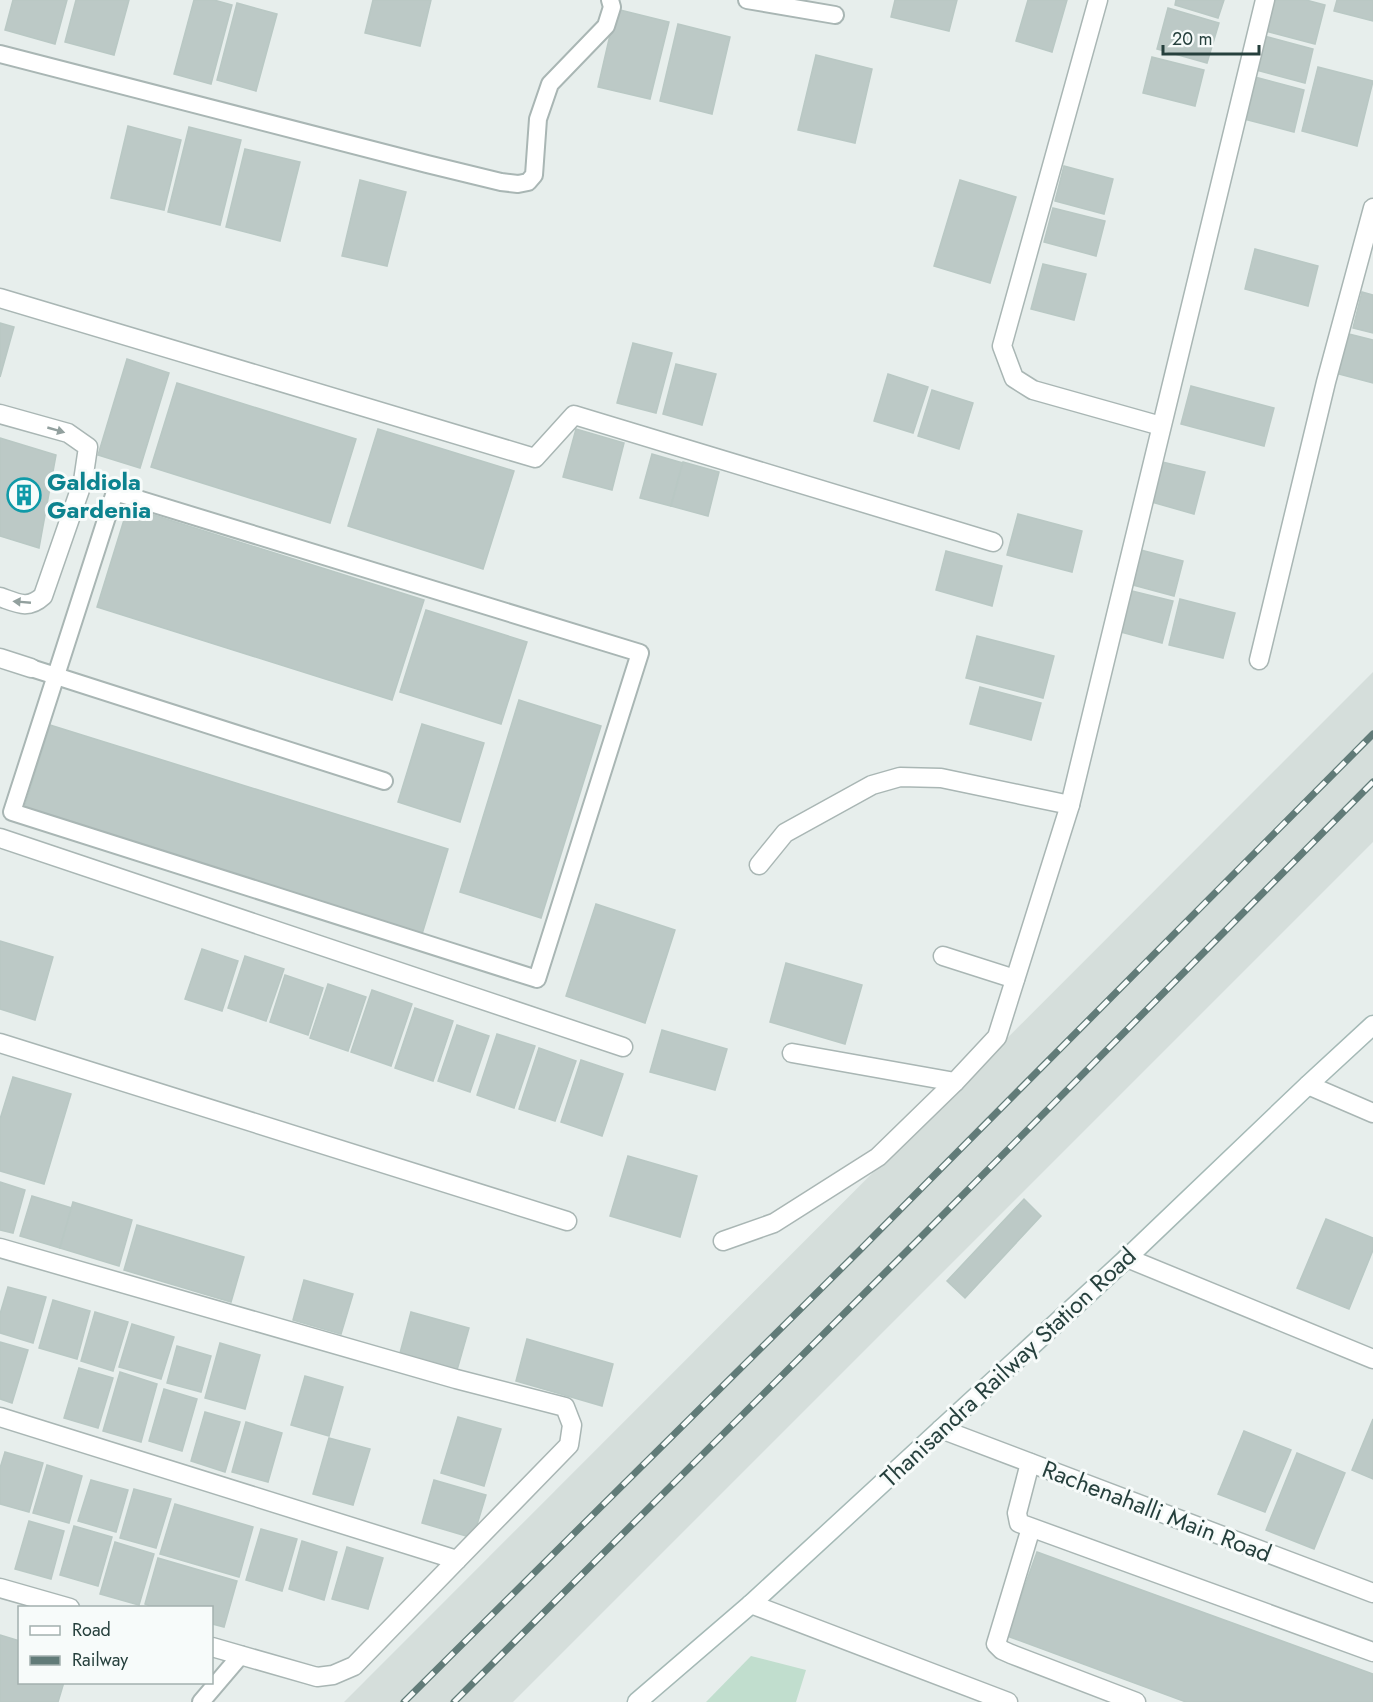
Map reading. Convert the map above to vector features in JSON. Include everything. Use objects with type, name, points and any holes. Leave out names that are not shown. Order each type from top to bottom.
[{"type":"street","points":[[1098,0],[1002,346],[1014,378],[1033,390],[1161,426]]},
{"type":"street","points":[[723,1241],[774,1223],[878,1158],[997,1037],[1070,805],[1265,0]]},
{"type":"street","points":[[1259,660],[1326,382],[1373,208]]},
{"type":"street","points":[[0,298],[535,458],[574,415],[993,542]]},
{"type":"street","points":[[0,414],[68,433],[88,447],[83,481],[43,596],[36,603],[21,604],[0,597]]},
{"type":"street","points":[[0,658],[31,668]]},
{"type":"street","points":[[759,865],[785,833],[872,785],[900,777],[941,778],[1070,805]]},
{"type":"street","points":[[0,838],[623,1047]]},
{"type":"street","points":[[943,956],[1015,979]]},
{"type":"street","name":"Thanisandra Railway Station Road","points":[[637,1702],[751,1604],[1127,1258],[1373,1026]]},
{"type":"street","points":[[0,1043],[567,1221]]},
{"type":"street","points":[[792,1053],[955,1082]]},
{"type":"street","points":[[1308,1085],[1373,1113]]},
{"type":"street","points":[[0,1248],[565,1407],[572,1425],[569,1445],[354,1666],[333,1675],[317,1677],[213,1647]]},
{"type":"street","points":[[1127,1258],[1373,1359]]},
{"type":"street","points":[[0,1417],[457,1560]]},
{"type":"street","name":"Rachenahalli Main Road","points":[[941,1429],[1373,1593]]},
{"type":"street","points":[[1030,1463],[1017,1512],[1019,1523],[1373,1652]]},
{"type":"street","points":[[1031,1528],[996,1644],[1011,1654],[1136,1702]]},
{"type":"street","points":[[0,1588],[63,1606]]},
{"type":"street","points":[[751,1604],[1008,1702]]},
{"type":"lane","points":[[0,54],[416,162],[518,184],[528,182],[534,175],[538,119],[550,84],[606,26],[612,7],[610,0]]},
{"type":"lane","points":[[747,0],[835,15]]},
{"type":"lane","points":[[115,492],[640,653],[537,979],[12,812],[57,676],[115,492]]},
{"type":"lane","points":[[31,668],[384,781]]},
{"type":"lane","points":[[201,1702],[241,1655]]},
{"type":"shaded area","points":[[1373,672],[1373,842],[513,1702],[344,1702]]},
{"type":"green space","points":[[751,1656],[806,1670],[796,1702],[706,1702]]},
{"type":"building","points":[[13,0],[67,0],[55,44],[5,30]]},
{"type":"building","points":[[76,0],[129,0],[114,55],[65,42]]},
{"type":"building","points":[[194,0],[214,0],[232,5],[211,84],[174,74]]},
{"type":"building","points":[[373,0],[431,0],[420,46],[365,33]]},
{"type":"building","points":[[895,0],[957,0],[949,31],[891,17]]},
{"type":"building","points":[[1028,0],[1067,0],[1052,52],[1016,41]]},
{"type":"building","points":[[1176,0],[1224,0],[1218,18],[1175,5]]},
{"type":"building","points":[[1273,0],[1306,0],[1325,5],[1315,44],[1265,31]]},
{"type":"building","points":[[1337,0],[1373,0],[1373,21],[1334,11]]},
{"type":"building","points":[[237,3],[277,14],[256,91],[217,80]]},
{"type":"building","points":[[1168,8],[1219,23],[1207,63],[1157,49]]},
{"type":"building","points":[[616,9],[669,22],[650,99],[598,87]]},
{"type":"building","points":[[678,24],[730,37],[712,114],[660,101]]},
{"type":"building","points":[[1264,36],[1313,49],[1305,83],[1256,70]]},
{"type":"building","points":[[816,55],[872,69],[855,143],[798,130]]},
{"type":"building","points":[[1152,57],[1204,70],[1195,106],[1143,93]]},
{"type":"building","points":[[1318,67],[1373,81],[1357,146],[1302,131]]},
{"type":"building","points":[[1251,76],[1304,90],[1294,132],[1240,118]]},
{"type":"building","points":[[128,126],[181,140],[164,210],[111,198]]},
{"type":"building","points":[[189,127],[241,140],[220,225],[168,212]]},
{"type":"building","points":[[245,149],[300,162],[280,241],[226,227]]},
{"type":"building","points":[[1064,166],[1113,179],[1104,214],[1055,201]]},
{"type":"building","points":[[360,180],[406,192],[387,266],[342,256]]},
{"type":"building","points":[[960,180],[1016,197],[990,283],[934,266]]},
{"type":"building","points":[[1053,208],[1105,221],[1096,256],[1044,242]]},
{"type":"building","points":[[1255,249],[1318,266],[1308,306],[1245,289]]},
{"type":"building","points":[[1043,264],[1086,274],[1074,320],[1031,309]]},
{"type":"building","points":[[1362,292],[1373,295],[1373,333],[1353,328]]},
{"type":"building","points":[[0,323],[14,327],[0,377]]},
{"type":"building","points":[[1345,333],[1373,340],[1373,383],[1335,373]]},
{"type":"building","points":[[633,343],[672,353],[656,413],[617,403]]},
{"type":"building","points":[[127,359],[169,373],[140,468],[98,455]]},
{"type":"building","points":[[676,364],[716,374],[702,425],[663,414]]},
{"type":"building","points":[[888,374],[928,387],[913,433],[874,421]]},
{"type":"building","points":[[177,383],[356,439],[330,523],[151,467]]},
{"type":"building","points":[[1191,386],[1274,408],[1264,446],[1181,424]]},
{"type":"building","points":[[932,390],[973,403],[959,449],[918,436]]},
{"type":"building","points":[[378,429],[514,471],[483,569],[348,526]]},
{"type":"building","points":[[576,429],[624,443],[612,490],[563,477]]},
{"type":"building","name":"Galdiola Gardenia","points":[[0,438],[56,455],[39,548],[0,536]]},
{"type":"building","points":[[652,454],[683,463],[671,506],[640,498]]},
{"type":"building","points":[[1158,461],[1205,472],[1194,514],[1148,501]]},
{"type":"building","points":[[683,462],[719,472],[708,516],[671,506]]},
{"type":"building","points":[[128,507],[424,600],[392,700],[97,607]]},
{"type":"building","points":[[1018,514],[1082,531],[1072,572],[1007,555]]},
{"type":"building","points":[[1137,549],[1183,561],[1174,596],[1129,584]]},
{"type":"building","points":[[946,551],[1002,566],[992,606],[936,590]]},
{"type":"building","points":[[1128,590],[1173,601],[1162,643],[1117,631]]},
{"type":"building","points":[[1180,599],[1235,613],[1223,658],[1169,645]]},
{"type":"building","points":[[426,610],[527,642],[501,724],[400,692]]},
{"type":"building","points":[[977,636],[1054,656],[1043,698],[966,678]]},
{"type":"building","points":[[980,687],[1041,703],[1031,740],[970,724]]},
{"type":"building","points":[[519,700],[601,726],[541,918],[460,892]]},
{"type":"building","points":[[422,724],[484,743],[460,822],[398,802]]},
{"type":"building","points":[[50,725],[448,849],[422,934],[24,809]]},
{"type":"building","points":[[596,904],[675,930],[645,1023],[566,996]]},
{"type":"building","points":[[0,941],[53,957],[35,1020],[0,1009]]},
{"type":"building","points":[[202,949],[238,961],[222,1011],[185,999]]},
{"type":"building","points":[[245,956],[284,969],[266,1021],[228,1008]]},
{"type":"building","points":[[786,963],[862,985],[845,1044],[770,1022]]},
{"type":"building","points":[[285,975],[323,988],[308,1035],[270,1022]]},
{"type":"building","points":[[328,984],[366,997],[348,1051],[310,1038]]},
{"type":"building","points":[[372,990],[412,1004],[391,1066],[351,1052]]},
{"type":"building","points":[[415,1008],[453,1021],[433,1081],[395,1068]]},
{"type":"building","points":[[457,1025],[489,1036],[470,1092],[438,1081]]},
{"type":"building","points":[[662,1030],[727,1049],[715,1090],[650,1072]]},
{"type":"building","points":[[497,1034],[535,1046],[514,1108],[477,1095]]},
{"type":"building","points":[[539,1048],[576,1061],[555,1121],[519,1109]]},
{"type":"building","points":[[581,1060],[623,1074],[602,1136],[561,1122]]},
{"type":"building","points":[[13,1077],[71,1094],[44,1184],[0,1171],[0,1119]]},
{"type":"building","points":[[628,1156],[697,1176],[680,1237],[610,1216]]},
{"type":"building","points":[[0,1182],[25,1190],[13,1233],[0,1230]]},
{"type":"building","points":[[32,1196],[72,1208],[60,1248],[20,1236]]},
{"type":"building","points":[[1024,1199],[1041,1216],[965,1298],[947,1281]]},
{"type":"building","points":[[73,1202],[132,1220],[119,1266],[60,1248]]},
{"type":"building","points":[[1326,1219],[1373,1238],[1373,1250],[1349,1309],[1297,1288]]},
{"type":"building","points":[[137,1225],[244,1257],[231,1302],[124,1270]]},
{"type":"building","points":[[304,1280],[353,1294],[341,1334],[293,1320]]},
{"type":"building","points":[[8,1287],[46,1297],[33,1343],[0,1333],[0,1314]]},
{"type":"building","points":[[53,1300],[90,1311],[77,1359],[39,1348]]},
{"type":"building","points":[[95,1312],[128,1322],[113,1371],[81,1361]]},
{"type":"building","points":[[411,1312],[469,1328],[457,1370],[400,1353]]},
{"type":"building","points":[[132,1324],[174,1337],[161,1379],[119,1367]]},
{"type":"building","points":[[527,1339],[613,1364],[602,1406],[516,1381]]},
{"type":"building","points":[[0,1342],[28,1350],[12,1403],[0,1399]]},
{"type":"building","points":[[220,1343],[260,1355],[245,1409],[205,1398]]},
{"type":"building","points":[[177,1346],[211,1356],[201,1392],[167,1383]]},
{"type":"building","points":[[79,1368],[113,1378],[98,1428],[64,1418]]},
{"type":"building","points":[[120,1372],[157,1384],[141,1442],[103,1431]]},
{"type":"building","points":[[305,1376],[343,1387],[329,1436],[291,1425]]},
{"type":"building","points":[[164,1389],[197,1399],[182,1451],[149,1441]]},
{"type":"building","points":[[205,1412],[240,1422],[225,1472],[191,1461]]},
{"type":"building","points":[[458,1417],[501,1429],[484,1486],[441,1473]]},
{"type":"building","points":[[1373,1419],[1373,1479],[1352,1470]]},
{"type":"building","points":[[246,1422],[282,1433],[268,1482],[232,1472]]},
{"type":"building","points":[[1244,1431],[1291,1450],[1265,1512],[1218,1494]]},
{"type":"building","points":[[329,1438],[370,1449],[353,1505],[313,1494]]},
{"type":"building","points":[[5,1452],[43,1463],[29,1512],[0,1504],[0,1468]]},
{"type":"building","points":[[1297,1453],[1345,1473],[1314,1549],[1266,1530]]},
{"type":"building","points":[[47,1465],[82,1476],[69,1523],[33,1513]]},
{"type":"building","points":[[91,1480],[128,1490],[116,1532],[78,1521]]},
{"type":"building","points":[[434,1480],[486,1495],[473,1538],[422,1523]]},
{"type":"building","points":[[134,1489],[171,1499],[156,1548],[120,1538]]},
{"type":"building","points":[[175,1504],[253,1527],[239,1577],[160,1554]]},
{"type":"building","points":[[29,1521],[64,1531],[51,1579],[15,1569]]},
{"type":"building","points":[[74,1526],[112,1537],[98,1586],[60,1575]]},
{"type":"building","points":[[261,1529],[297,1539],[282,1591],[246,1580]]},
{"type":"building","points":[[302,1541],[337,1552],[324,1600],[289,1589]]},
{"type":"building","points":[[115,1542],[154,1554],[139,1605],[100,1594]]},
{"type":"building","points":[[347,1547],[383,1558],[368,1609],[332,1599]]},
{"type":"building","points":[[1037,1552],[1373,1674],[1373,1702],[1186,1702],[1007,1636]]},
{"type":"building","points":[[158,1558],[237,1581],[224,1627],[213,1624],[213,1606],[150,1606],[145,1604]]},
{"type":"building","points":[[0,1635],[18,1640],[18,1684],[63,1684],[58,1702],[0,1702]]},
{"type":"railway","points":[[404,1702],[860,1250],[1373,734]]},
{"type":"railway","points":[[454,1702],[1373,782]]},
{"type":"place","name":"Galdiola Gardenia","points":[[24,495]]}]
